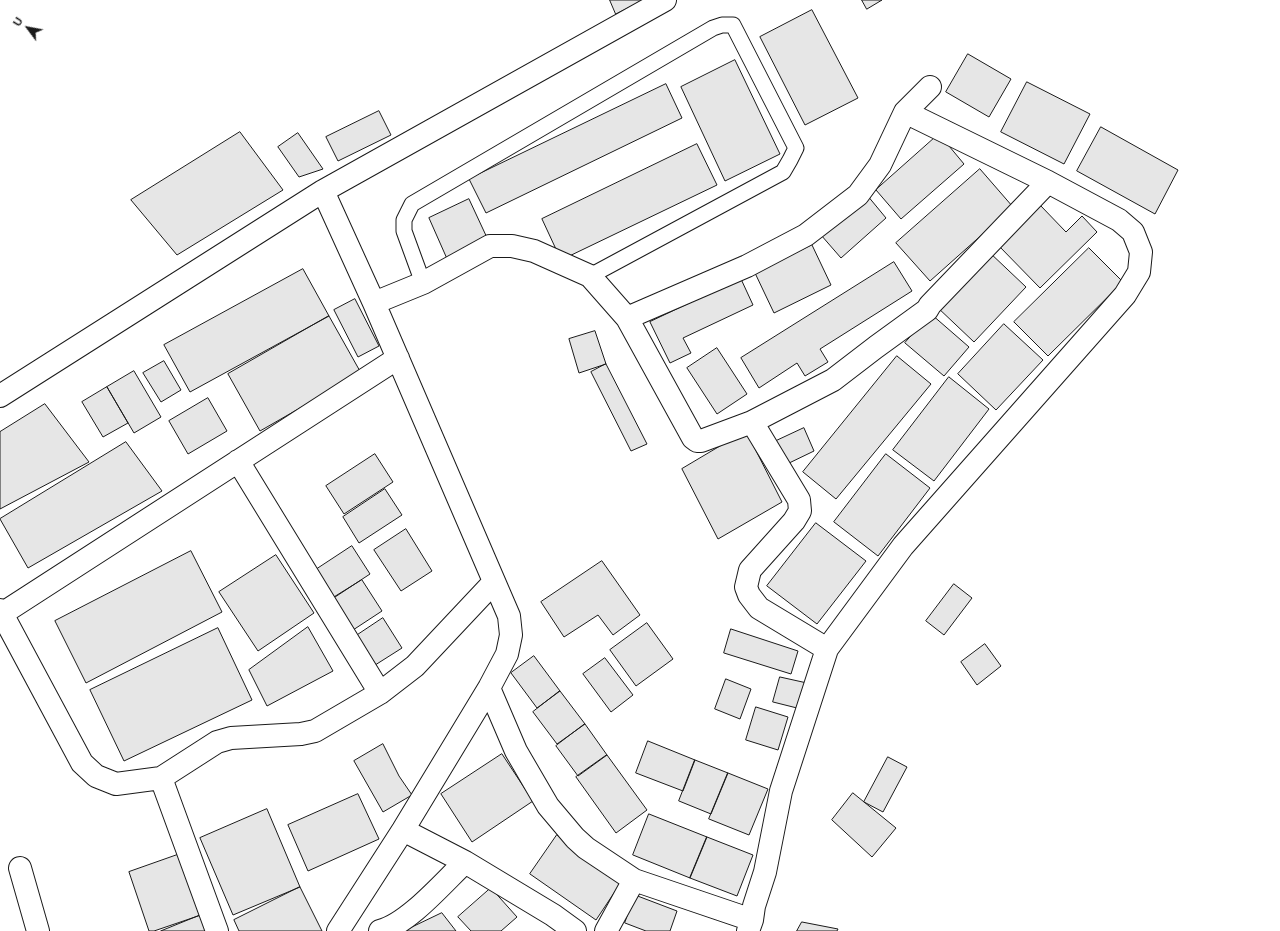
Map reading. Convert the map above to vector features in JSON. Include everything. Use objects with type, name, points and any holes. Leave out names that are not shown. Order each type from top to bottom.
[{"type":"street","points":[[0,396],[323,191],[665,0]]},
{"type":"street","points":[[627,318],[747,266],[806,235],[858,195],[880,165],[905,112],[930,87]]},
{"type":"street","points":[[489,688],[516,751],[548,806],[575,838],[586,848],[634,880],[750,925],[754,906],[765,872],[781,791],[827,649],[903,546],[1125,295],[1139,272],[1141,252],[1133,232],[1120,220],[1048,182],[905,112]]},
{"type":"street","points":[[374,303],[423,283],[490,246],[512,246],[534,251],[590,276],[627,318],[693,438],[697,441],[701,441],[752,422],[833,380],[927,310],[930,305],[1048,182]]},
{"type":"street","points":[[323,191],[374,303],[509,616],[511,635],[507,654],[489,688],[403,830],[338,931]]},
{"type":"street","points":[[398,358],[1,612],[82,763],[96,776],[116,784],[161,778],[217,742],[231,738],[301,734],[315,731],[380,693],[415,666],[494,582]]},
{"type":"street","points":[[752,422],[799,500],[800,511],[794,521],[750,570],[746,587],[749,595],[759,608],[827,649]]},
{"type":"street","points":[[238,460],[380,693]]},
{"type":"street","points":[[161,778],[217,931]]},
{"type":"street","points":[[403,830],[465,862],[553,915],[575,931]]},
{"type":"street","points":[[380,931],[388,929],[409,916],[465,862]]},
{"type":"street","points":[[20,868],[38,931]]},
{"type":"street","points":[[606,931],[634,880]]},
{"type":"lane","points":[[423,283],[404,231],[404,220],[412,204],[713,28],[722,25],[733,25],[796,148],[790,160],[783,172],[590,276]]},
{"type":"building","points":[[610,0],[644,0],[616,14]]},
{"type":"building","points":[[862,0],[882,0],[867,9]]},
{"type":"building","points":[[812,10],[858,98],[805,125],[760,37]]},
{"type":"building","points":[[968,54],[1011,79],[989,117],[946,92]]},
{"type":"building","points":[[735,60],[780,154],[725,181],[681,87]]},
{"type":"building","points":[[1027,82],[1090,114],[1064,164],[1001,132]]},
{"type":"building","points":[[666,84],[682,118],[486,213],[469,179]]},
{"type":"building","points":[[379,111],[391,135],[338,161],[326,137]]},
{"type":"building","points":[[1101,127],[1178,170],[1155,214],[1077,171]]},
{"type":"building","points":[[240,132],[283,190],[177,255],[131,200]]},
{"type":"building","points":[[298,133],[323,169],[299,177],[278,147]]},
{"type":"building","points":[[939,134],[964,164],[901,219],[876,190]]},
{"type":"building","points":[[697,144],[717,185],[561,260],[542,219]]},
{"type":"building","points":[[980,169],[1013,207],[930,281],[896,243]]},
{"type":"building","points":[[867,195],[886,218],[841,258],[821,235]]},
{"type":"building","points":[[469,199],[489,242],[448,261],[429,218]]},
{"type":"building","points":[[1040,205],[1066,232],[1082,216],[1097,232],[1040,288],[998,245]]},
{"type":"building","points":[[812,245],[831,285],[774,313],[755,273]]},
{"type":"building","points":[[1089,248],[1123,282],[1048,356],[1014,322]]},
{"type":"building","points":[[988,251],[1026,287],[974,342],[936,306]]},
{"type":"building","points":[[894,262],[912,291],[820,349],[828,362],[805,376],[797,363],[759,388],[741,358]]},
{"type":"building","points":[[303,269],[329,316],[190,392],[164,345]]},
{"type":"building","points":[[741,279],[753,305],[683,338],[691,353],[670,363],[650,322]]},
{"type":"building","points":[[355,299],[379,346],[358,357],[334,310]]},
{"type":"building","points":[[931,314],[969,347],[944,376],[905,343]]},
{"type":"building","points":[[329,316],[361,373],[260,431],[228,374]]},
{"type":"building","points":[[1004,324],[1043,360],[996,410],[958,374]]},
{"type":"building","points":[[595,331],[606,364],[579,373],[569,339]]},
{"type":"building","points":[[717,348],[747,394],[717,414],[687,368]]},
{"type":"building","points":[[897,356],[931,384],[836,499],[803,472]]},
{"type":"building","points":[[164,361],[181,390],[161,402],[143,373]]},
{"type":"building","points":[[606,364],[647,444],[631,451],[591,372]]},
{"type":"building","points":[[134,371],[161,417],[134,433],[107,387]]},
{"type":"building","points":[[949,377],[989,409],[934,481],[893,450]]},
{"type":"building","points":[[107,387],[128,423],[103,437],[82,402]]},
{"type":"building","points":[[208,398],[227,431],[188,454],[169,421]]},
{"type":"building","points":[[45,404],[89,462],[0,509],[0,432]]},
{"type":"building","points":[[804,428],[814,451],[785,465],[774,442]]},
{"type":"building","points":[[746,431],[782,502],[718,539],[682,469]]},
{"type":"building","points":[[126,442],[162,491],[28,568],[0,519]]},
{"type":"building","points":[[375,454],[393,482],[344,514],[326,486]]},
{"type":"building","points":[[886,454],[930,488],[878,556],[834,522]]},
{"type":"building","points":[[385,489],[402,515],[359,543],[343,517]]},
{"type":"building","points":[[816,523],[866,561],[817,624],[767,586]]},
{"type":"building","points":[[406,529],[432,571],[401,591],[374,550]]},
{"type":"building","points":[[352,546],[370,574],[332,599],[314,571]]},
{"type":"building","points":[[191,551],[222,612],[86,683],[55,621]]},
{"type":"building","points":[[276,555],[314,613],[258,651],[219,592]]},
{"type":"building","points":[[602,561],[640,615],[613,635],[598,615],[564,637],[541,602]]},
{"type":"building","points":[[362,580],[382,611],[353,630],[333,598]]},
{"type":"building","points":[[954,584],[972,598],[944,635],[926,621]]},
{"type":"building","points":[[383,618],[402,648],[372,667],[353,638]]},
{"type":"building","points":[[647,623],[673,659],[636,686],[610,650]]},
{"type":"building","points":[[308,627],[333,671],[267,706],[249,670]]},
{"type":"building","points":[[218,628],[252,700],[124,761],[90,690]]},
{"type":"building","points":[[731,629],[798,651],[791,674],[724,653]]},
{"type":"building","points":[[985,644],[1001,666],[977,685],[961,662]]},
{"type":"building","points":[[534,656],[560,691],[537,708],[511,673]]},
{"type":"building","points":[[605,658],[633,695],[611,712],[583,674]]},
{"type":"building","points":[[780,677],[807,683],[801,709],[773,702]]},
{"type":"building","points":[[726,679],[751,689],[740,719],[715,709]]},
{"type":"building","points":[[560,691],[585,724],[557,744],[533,712]]},
{"type":"building","points":[[756,707],[788,717],[778,750],[746,740]]},
{"type":"building","points":[[585,724],[607,755],[578,776],[556,746]]},
{"type":"building","points":[[648,741],[695,760],[683,791],[636,773]]},
{"type":"building","points":[[383,744],[399,776],[412,795],[383,812],[354,761]]},
{"type":"building","points":[[502,754],[533,801],[472,842],[441,794]]},
{"type":"building","points":[[607,755],[647,810],[616,833],[576,777]]},
{"type":"building","points":[[888,757],[907,767],[883,812],[864,802]]},
{"type":"building","points":[[695,760],[728,773],[711,814],[679,801]]},
{"type":"building","points":[[728,773],[768,789],[749,835],[709,819]]},
{"type":"building","points":[[853,793],[896,828],[872,857],[832,820]]},
{"type":"building","points":[[358,794],[379,839],[308,871],[288,825]]},
{"type":"building","points":[[267,809],[300,887],[233,915],[200,838]]},
{"type":"building","points":[[649,814],[707,837],[690,878],[633,855]]},
{"type":"building","points":[[557,835],[622,881],[596,920],[530,874]]},
{"type":"building","points":[[707,837],[753,855],[737,896],[690,878]]},
{"type":"building","points":[[180,854],[201,915],[154,931],[149,931],[129,872]]},
{"type":"building","points":[[300,887],[322,931],[239,931],[234,920]]},
{"type":"building","points":[[491,888],[517,917],[501,931],[471,931],[458,917]]},
{"type":"building","points":[[635,895],[677,911],[670,931],[646,931],[625,923]]},
{"type":"building","points":[[442,913],[456,931],[404,931]]},
{"type":"building","points":[[201,915],[208,931],[161,931]]},
{"type":"building","points":[[802,922],[838,929],[837,931],[797,931]]}]
